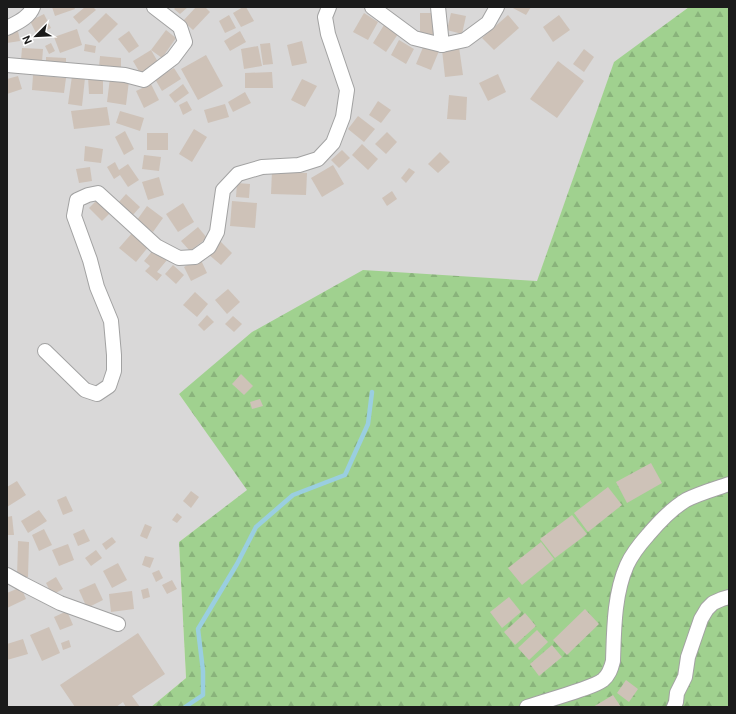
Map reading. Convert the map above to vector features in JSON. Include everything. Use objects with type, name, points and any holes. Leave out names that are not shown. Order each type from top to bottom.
[{"type":"street","points":[[7,28],[21,21],[32,11],[33,7]]},
{"type":"street","points":[[7,65],[125,75],[144,80],[173,58],[185,42],[180,27],[154,7]]},
{"type":"street","points":[[45,351],[85,390],[97,394],[110,386],[114,371],[111,321],[97,287],[90,260],[74,216],[77,200],[88,195],[98,193],[156,246],[179,258],[195,258],[209,248],[217,232],[223,190],[238,174],[262,167],[299,166],[318,159],[333,143],[343,117],[347,90],[328,34],[325,18],[329,7]]},
{"type":"street","points":[[372,7],[414,38],[442,45],[466,40],[488,23],[497,7]]},
{"type":"street","points":[[438,7],[442,45]]},
{"type":"street","points":[[527,707],[568,694],[603,680],[614,662],[616,608],[627,564],[657,524],[678,506],[700,494],[729,484]]},
{"type":"street","points":[[7,575],[60,603],[118,624]]},
{"type":"street","points":[[674,707],[677,693],[685,677],[688,657],[701,619],[713,603],[729,597]]},
{"type":"shaded area","points":[[7,7],[689,7],[614,63],[537,282],[363,271],[179,394],[248,490],[179,542],[186,678],[151,707],[7,707]]},
{"type":"green space","points":[[689,7],[729,7],[729,707],[151,707],[186,678],[179,542],[247,490],[179,394],[252,332],[363,270],[537,281],[614,62]]},
{"type":"building","points":[[52,7],[74,7],[75,9],[55,16]]},
{"type":"building","points":[[85,7],[93,7],[96,10],[79,24],[73,17]]},
{"type":"building","points":[[176,7],[188,7],[180,14],[174,9]]},
{"type":"building","points":[[196,7],[205,7],[210,12],[193,30],[183,21]]},
{"type":"building","points":[[243,7],[246,7],[254,21],[241,27],[233,13]]},
{"type":"building","points":[[511,7],[531,7],[526,15]]},
{"type":"building","points":[[106,13],[118,24],[99,43],[88,31]]},
{"type":"building","points":[[364,13],[378,22],[368,40],[353,32]]},
{"type":"building","points":[[420,13],[433,13],[433,36],[420,36]]},
{"type":"building","points":[[451,13],[466,16],[462,34],[447,30]]},
{"type":"building","points":[[44,14],[51,28],[37,35],[30,21]]},
{"type":"building","points":[[229,15],[236,28],[225,33],[219,21]]},
{"type":"building","points":[[508,15],[519,28],[494,50],[482,38]]},
{"type":"building","points":[[559,15],[570,30],[553,42],[543,27]]},
{"type":"building","points":[[384,25],[398,34],[386,52],[373,43]]},
{"type":"building","points":[[77,29],[82,45],[60,53],[54,37]]},
{"type":"building","points":[[166,30],[176,38],[162,58],[151,50]]},
{"type":"building","points":[[18,31],[20,41],[7,43],[7,33]]},
{"type":"building","points":[[129,31],[139,46],[129,53],[118,39]]},
{"type":"building","points":[[240,31],[246,42],[230,51],[224,41]]},
{"type":"building","points":[[399,40],[414,49],[406,64],[391,55]]},
{"type":"building","points":[[302,41],[307,63],[292,66],[287,45]]},
{"type":"building","points":[[51,43],[55,51],[49,54],[45,46]]},
{"type":"building","points":[[270,43],[273,64],[263,65],[260,44]]},
{"type":"building","points":[[85,44],[96,46],[95,53],[84,51]]},
{"type":"building","points":[[424,45],[439,51],[431,70],[416,64]]},
{"type":"building","points":[[258,46],[262,66],[244,69],[241,49]]},
{"type":"building","points":[[459,47],[463,75],[445,77],[442,50]]},
{"type":"building","points":[[22,48],[43,49],[42,62],[21,60]]},
{"type":"building","points":[[584,49],[594,57],[584,72],[573,64]]},
{"type":"building","points":[[151,50],[158,62],[140,73],[133,61]]},
{"type":"building","points":[[206,55],[223,86],[198,100],[181,69]]},
{"type":"building","points":[[100,56],[121,58],[121,68],[99,67]]},
{"type":"building","points":[[46,57],[66,58],[66,65],[46,64]]},
{"type":"building","points":[[558,61],[584,81],[557,118],[530,99]]},
{"type":"building","points":[[174,68],[181,79],[162,91],[155,79]]},
{"type":"building","points":[[272,72],[273,88],[245,88],[245,73]]},
{"type":"building","points":[[498,74],[506,92],[488,101],[479,83]]},
{"type":"building","points":[[33,75],[66,78],[64,93],[32,90]]},
{"type":"building","points":[[18,76],[22,89],[7,94],[7,79]]},
{"type":"building","points":[[72,76],[85,78],[82,106],[68,104]]},
{"type":"building","points":[[88,76],[103,76],[103,94],[89,94]]},
{"type":"building","points":[[110,78],[129,81],[126,105],[107,102]]},
{"type":"building","points":[[302,79],[317,86],[305,107],[291,100]]},
{"type":"building","points":[[151,84],[159,100],[144,108],[136,91]]},
{"type":"building","points":[[183,84],[189,93],[175,103],[169,95]]},
{"type":"building","points":[[245,92],[251,103],[233,112],[228,102]]},
{"type":"building","points":[[449,95],[467,97],[466,120],[447,119]]},
{"type":"building","points":[[187,101],[192,110],[183,115],[179,105]]},
{"type":"building","points":[[378,101],[391,110],[381,123],[369,115]]},
{"type":"building","points":[[225,104],[229,117],[208,123],[204,110]]},
{"type":"building","points":[[107,107],[110,125],[74,129],[71,111]]},
{"type":"building","points":[[120,111],[144,118],[140,131],[116,123]]},
{"type":"building","points":[[358,116],[375,129],[364,142],[348,129]]},
{"type":"building","points":[[194,129],[207,137],[192,162],[179,154]]},
{"type":"building","points":[[125,131],[134,149],[124,155],[115,137]]},
{"type":"building","points":[[387,132],[397,142],[386,154],[375,144]]},
{"type":"building","points":[[147,133],[168,133],[168,150],[147,150]]},
{"type":"building","points":[[362,144],[378,159],[368,170],[352,155]]},
{"type":"building","points":[[85,146],[103,149],[101,163],[84,161]]},
{"type":"building","points":[[342,150],[350,158],[339,168],[331,160]]},
{"type":"building","points":[[440,152],[450,162],[438,173],[428,164]]},
{"type":"building","points":[[144,155],[161,157],[159,171],[142,169]]},
{"type":"building","points":[[115,162],[119,170],[128,164],[139,180],[128,187],[120,175],[114,179],[107,167]]},
{"type":"building","points":[[333,165],[344,184],[322,197],[311,178]]},
{"type":"building","points":[[90,167],[92,181],[79,183],[76,169]]},
{"type":"building","points":[[409,168],[415,172],[406,183],[401,178]]},
{"type":"building","points":[[272,171],[307,173],[306,195],[271,194]]},
{"type":"building","points":[[159,177],[164,195],[148,200],[142,182]]},
{"type":"building","points":[[237,183],[250,184],[249,198],[236,197]]},
{"type":"building","points":[[392,191],[397,199],[387,206],[382,198]]},
{"type":"building","points":[[126,194],[140,207],[132,216],[118,203]]},
{"type":"building","points":[[98,199],[111,212],[102,221],[89,208]]},
{"type":"building","points":[[232,201],[257,203],[255,228],[230,226]]},
{"type":"building","points":[[183,203],[194,222],[178,232],[166,214]]},
{"type":"building","points":[[147,206],[163,218],[153,232],[137,220]]},
{"type":"building","points":[[198,227],[207,238],[190,251],[181,241]]},
{"type":"building","points":[[133,232],[149,246],[136,262],[119,248]]},
{"type":"building","points":[[220,241],[232,253],[221,265],[208,254]]},
{"type":"building","points":[[154,249],[167,260],[157,272],[162,275],[157,281],[145,271],[150,266],[144,261]]},
{"type":"building","points":[[200,258],[207,273],[191,281],[184,267]]},
{"type":"building","points":[[173,265],[184,275],[176,284],[165,274]]},
{"type":"building","points":[[228,289],[240,302],[227,314],[215,300]]},
{"type":"building","points":[[195,292],[208,304],[197,317],[183,305]]},
{"type":"building","points":[[207,315],[214,322],[204,331],[198,325]]},
{"type":"building","points":[[233,316],[242,324],[234,332],[225,324]]},
{"type":"building","points":[[241,374],[253,386],[244,395],[232,384]]},
{"type":"building","points":[[260,399],[263,406],[252,409],[250,402]]},
{"type":"building","points":[[651,463],[662,483],[627,503],[616,482]]},
{"type":"building","points":[[17,481],[26,495],[7,507],[7,487]]},
{"type":"building","points":[[608,487],[622,505],[588,532],[574,513]]},
{"type":"building","points":[[191,491],[199,497],[191,508],[183,501]]},
{"type":"building","points":[[66,496],[73,511],[63,515],[57,500]]},
{"type":"building","points":[[39,510],[47,521],[28,533],[21,521]]},
{"type":"building","points":[[177,513],[182,517],[177,523],[172,520]]},
{"type":"building","points":[[572,515],[587,534],[555,558],[540,539]]},
{"type":"building","points":[[12,516],[14,535],[7,535],[7,517]]},
{"type":"building","points":[[145,524],[152,527],[147,539],[140,536]]},
{"type":"building","points":[[44,529],[52,545],[39,551],[32,535]]},
{"type":"building","points":[[84,529],[90,541],[78,546],[73,534]]},
{"type":"building","points":[[112,537],[116,542],[106,550],[102,544]]},
{"type":"building","points":[[18,541],[29,542],[28,577],[17,577]]},
{"type":"building","points":[[541,542],[554,559],[522,585],[508,568]]},
{"type":"building","points":[[68,544],[74,560],[59,566],[52,550]]},
{"type":"building","points":[[96,550],[102,558],[91,566],[85,558]]},
{"type":"building","points":[[145,556],[154,558],[150,568],[142,565]]},
{"type":"building","points":[[118,563],[127,580],[112,588],[103,571]]},
{"type":"building","points":[[159,570],[163,578],[156,582],[152,573]]},
{"type":"building","points":[[56,577],[63,589],[52,595],[46,583]]},
{"type":"building","points":[[172,580],[177,589],[167,594],[162,585]]},
{"type":"building","points":[[95,583],[103,600],[87,608],[79,590]]},
{"type":"building","points":[[21,587],[26,599],[7,608],[7,593]]},
{"type":"building","points":[[148,588],[150,597],[143,599],[141,590]]},
{"type":"building","points":[[132,591],[134,609],[111,612],[109,594]]},
{"type":"building","points":[[509,597],[521,612],[502,628],[490,612]]},
{"type":"building","points":[[585,609],[599,624],[567,655],[553,640]]},
{"type":"building","points":[[67,611],[73,625],[60,630],[54,617]]},
{"type":"building","points":[[525,613],[536,626],[515,645],[504,632]]},
{"type":"building","points":[[49,627],[60,653],[42,661],[30,635]]},
{"type":"building","points":[[537,630],[548,642],[529,660],[518,648]]},
{"type":"building","points":[[138,633],[165,674],[132,696],[140,707],[126,707],[123,702],[116,707],[75,707],[60,685]]},
{"type":"building","points":[[23,639],[28,654],[7,660],[7,644]]},
{"type":"building","points":[[69,640],[71,647],[63,650],[61,643]]},
{"type":"building","points":[[552,645],[562,657],[539,676],[530,664]]},
{"type":"building","points":[[626,680],[638,689],[629,702],[617,693]]},
{"type":"building","points":[[613,695],[621,707],[593,707]]},
{"type":"waterway","points":[[185,707],[203,695],[203,671],[198,629],[237,564],[256,527],[293,495],[345,475],[368,424],[372,392]]}]
